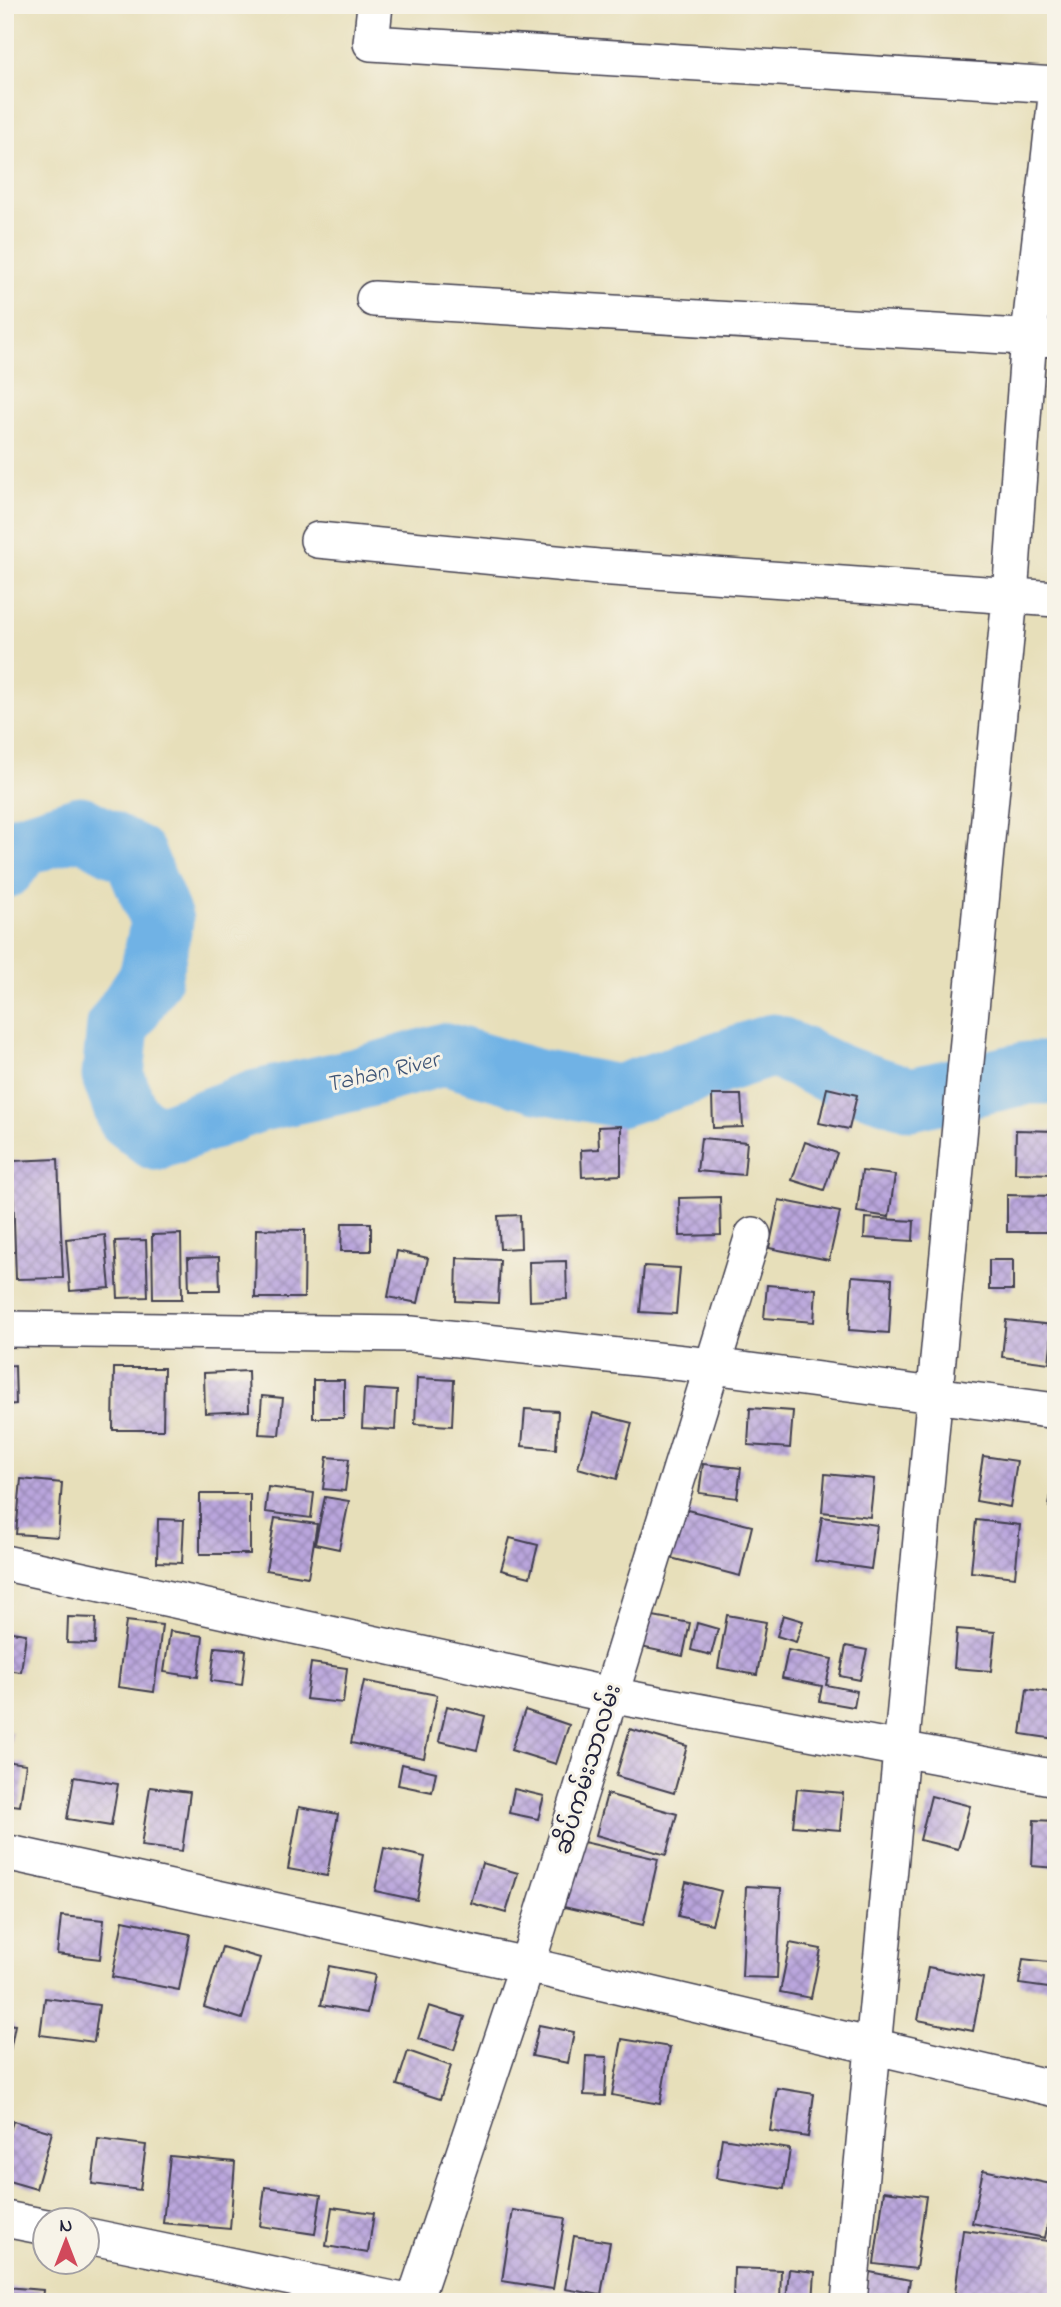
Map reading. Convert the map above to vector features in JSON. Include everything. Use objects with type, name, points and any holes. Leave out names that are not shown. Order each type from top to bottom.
[{"type":"street","points":[[375,5],[371,43],[1056,85]]},
{"type":"street","points":[[849,2302],[1010,596],[1042,337],[1056,97]]},
{"type":"street","points":[[374,299],[1042,337]]},
{"type":"street","points":[[318,540],[598,567],[1056,598]]},
{"type":"street","name":"ဆိပ်ကမ်းသာလမ်း","points":[[414,2302],[527,1965],[753,1235]]},
{"type":"street","points":[[5,1329],[411,1334],[712,1366],[1056,1411]]},
{"type":"street","points":[[5,1563],[610,1695],[1056,1778]]},
{"type":"street","points":[[5,1852],[527,1965],[1056,2089]]},
{"type":"street","points":[[5,2218],[32,2224]]},
{"type":"street","points":[[102,2239],[407,2302]]},
{"type":"building","points":[[827,1088],[857,1095],[849,1129],[819,1123]]},
{"type":"building","points":[[712,1095],[741,1095],[743,1127],[713,1128]]},
{"type":"building","points":[[621,1126],[621,1175],[582,1177],[581,1150],[599,1149],[598,1127]]},
{"type":"building","points":[[1016,1130],[1056,1131],[1056,1174],[1015,1173]]},
{"type":"building","points":[[701,1138],[747,1142],[744,1175],[697,1171]]},
{"type":"building","points":[[805,1142],[837,1153],[824,1190],[792,1180]]},
{"type":"building","points":[[58,1159],[63,1278],[16,1279],[12,1161]]},
{"type":"building","points":[[862,1171],[895,1175],[889,1217],[857,1212]]},
{"type":"building","points":[[1007,1195],[1054,1196],[1053,1232],[1007,1232]]},
{"type":"building","points":[[720,1197],[721,1235],[680,1236],[679,1198]]},
{"type":"building","points":[[779,1200],[840,1212],[829,1260],[769,1248]]},
{"type":"building","points":[[520,1215],[521,1248],[500,1249],[498,1216]]},
{"type":"building","points":[[865,1218],[914,1221],[913,1241],[864,1238]]},
{"type":"building","points":[[342,1223],[371,1223],[371,1251],[341,1251]]},
{"type":"building","points":[[256,1229],[305,1230],[304,1298],[255,1298]]},
{"type":"building","points":[[181,1234],[182,1299],[153,1299],[152,1235]]},
{"type":"building","points":[[105,1235],[110,1288],[70,1291],[66,1239]]},
{"type":"building","points":[[146,1240],[148,1297],[118,1298],[115,1241]]},
{"type":"building","points":[[397,1251],[428,1258],[418,1303],[388,1297]]},
{"type":"building","points":[[219,1257],[220,1290],[189,1290],[188,1258]]},
{"type":"building","points":[[457,1258],[500,1260],[498,1303],[456,1301]]},
{"type":"building","points":[[989,1260],[1013,1260],[1013,1290],[989,1290]]},
{"type":"building","points":[[566,1261],[567,1299],[530,1301],[529,1262]]},
{"type":"building","points":[[644,1266],[680,1268],[676,1314],[640,1312]]},
{"type":"building","points":[[852,1276],[892,1279],[889,1333],[849,1330]]},
{"type":"building","points":[[767,1285],[816,1289],[814,1322],[764,1318]]},
{"type":"building","points":[[1006,1320],[1053,1325],[1049,1363],[1002,1357]]},
{"type":"building","points":[[15,1365],[16,1404],[5,1405],[5,1366]]},
{"type":"building","points":[[114,1368],[164,1368],[163,1430],[113,1430]]},
{"type":"building","points":[[248,1371],[249,1411],[205,1413],[204,1373]]},
{"type":"building","points":[[417,1378],[454,1380],[452,1426],[415,1424]]},
{"type":"building","points":[[313,1380],[344,1380],[344,1418],[313,1418]]},
{"type":"building","points":[[364,1389],[397,1391],[395,1430],[362,1428]]},
{"type":"building","points":[[262,1396],[283,1398],[279,1435],[259,1434]]},
{"type":"building","points":[[750,1408],[793,1411],[790,1448],[748,1445]]},
{"type":"building","points":[[525,1409],[558,1411],[556,1449],[522,1446]]},
{"type":"building","points":[[593,1413],[632,1423],[617,1479],[578,1468]]},
{"type":"building","points":[[983,1456],[1017,1461],[1010,1507],[976,1501]]},
{"type":"building","points":[[327,1457],[349,1459],[345,1491],[323,1489]]},
{"type":"building","points":[[703,1464],[741,1468],[737,1498],[699,1493]]},
{"type":"building","points":[[825,1474],[874,1479],[870,1517],[822,1512]]},
{"type":"building","points":[[1056,1475],[1056,1508],[1049,1507]]},
{"type":"building","points":[[21,1479],[62,1483],[58,1537],[16,1534]]},
{"type":"building","points":[[268,1487],[314,1493],[311,1518],[265,1512]]},
{"type":"building","points":[[200,1494],[250,1494],[250,1554],[200,1554]]},
{"type":"building","points":[[325,1497],[349,1501],[339,1549],[315,1544]]},
{"type":"building","points":[[679,1508],[752,1526],[740,1576],[667,1557]]},
{"type":"building","points":[[822,1517],[877,1525],[871,1569],[815,1561]]},
{"type":"building","points":[[275,1518],[317,1524],[308,1577],[266,1570]]},
{"type":"building","points":[[158,1519],[184,1520],[182,1563],[157,1562]]},
{"type":"building","points":[[976,1520],[1020,1525],[1015,1577],[971,1572]]},
{"type":"building","points":[[510,1538],[538,1545],[530,1577],[501,1570]]},
{"type":"building","points":[[648,1615],[690,1623],[683,1656],[641,1647]]},
{"type":"building","points":[[727,1615],[766,1622],[757,1675],[718,1668]]},
{"type":"building","points":[[783,1615],[803,1621],[796,1642],[777,1636]]},
{"type":"building","points":[[68,1617],[96,1618],[95,1644],[67,1643]]},
{"type":"building","points":[[126,1621],[162,1625],[154,1692],[118,1687]]},
{"type":"building","points":[[697,1623],[718,1629],[711,1655],[691,1650]]},
{"type":"building","points":[[957,1629],[995,1632],[991,1671],[954,1668]]},
{"type":"building","points":[[5,1631],[26,1634],[21,1672],[5,1670]]},
{"type":"building","points":[[170,1631],[203,1636],[198,1677],[164,1672]]},
{"type":"building","points":[[846,1646],[867,1650],[860,1680],[840,1676]]},
{"type":"building","points":[[215,1647],[246,1650],[242,1685],[211,1681]]},
{"type":"building","points":[[788,1650],[832,1659],[826,1685],[857,1691],[854,1707],[819,1701],[822,1686],[782,1678]]},
{"type":"building","points":[[311,1663],[347,1668],[343,1703],[306,1699]]},
{"type":"building","points":[[364,1681],[437,1695],[424,1758],[351,1743]]},
{"type":"building","points":[[1027,1689],[1056,1693],[1056,1739],[1021,1734]]},
{"type":"building","points":[[447,1706],[485,1716],[477,1750],[439,1741]]},
{"type":"building","points":[[525,1710],[569,1725],[556,1764],[511,1750]]},
{"type":"building","points":[[630,1729],[687,1746],[674,1793],[616,1776]]},
{"type":"building","points":[[5,1732],[12,1733],[8,1754],[5,1754]]},
{"type":"building","points":[[5,1761],[26,1764],[20,1806],[5,1804]]},
{"type":"building","points":[[402,1764],[436,1772],[432,1792],[398,1785]]},
{"type":"building","points":[[74,1777],[118,1784],[111,1826],[67,1819]]},
{"type":"building","points":[[150,1787],[190,1792],[182,1851],[141,1846]]},
{"type":"building","points":[[514,1789],[544,1796],[538,1819],[509,1813]]},
{"type":"building","points":[[797,1789],[843,1793],[840,1830],[793,1826]]},
{"type":"building","points":[[607,1794],[677,1814],[666,1855],[596,1835]]},
{"type":"building","points":[[931,1796],[970,1806],[958,1849],[920,1840]]},
{"type":"building","points":[[299,1807],[338,1814],[327,1876],[288,1869]]},
{"type":"building","points":[[1034,1820],[1056,1821],[1056,1868],[1032,1866]]},
{"type":"building","points":[[579,1841],[658,1859],[643,1925],[564,1907]]},
{"type":"building","points":[[384,1848],[425,1857],[417,1900],[375,1891]]},
{"type":"building","points":[[482,1863],[518,1873],[506,1913],[471,1903]]},
{"type":"building","points":[[686,1882],[721,1891],[712,1924],[678,1916]]},
{"type":"building","points":[[746,1886],[781,1888],[777,1978],[742,1977]]},
{"type":"building","points":[[61,1916],[104,1920],[100,1959],[57,1954]]},
{"type":"building","points":[[123,1920],[190,1934],[179,1990],[112,1977]]},
{"type":"building","points":[[790,1943],[821,1949],[811,1998],[780,1992]]},
{"type":"building","points":[[222,1947],[260,1958],[242,2019],[204,2007]]},
{"type":"building","points":[[1023,1959],[1056,1963],[1056,1989],[1019,1984]]},
{"type":"building","points":[[329,1966],[375,1975],[367,2013],[321,2005]]},
{"type":"building","points":[[928,1967],[983,1978],[973,2031],[918,2020]]},
{"type":"building","points":[[45,1998],[99,2005],[94,2042],[40,2035]]},
{"type":"building","points":[[429,2006],[465,2017],[454,2050],[418,2039]]},
{"type":"building","points":[[5,2024],[15,2025],[8,2061],[5,2060]]},
{"type":"building","points":[[539,2025],[574,2032],[568,2063],[532,2056]]},
{"type":"building","points":[[622,2039],[670,2047],[660,2104],[612,2095]]},
{"type":"building","points":[[408,2051],[451,2066],[440,2099],[397,2085]]},
{"type":"building","points":[[586,2056],[607,2057],[605,2096],[584,2095]]},
{"type":"building","points":[[777,2088],[814,2094],[808,2137],[770,2131]]},
{"type":"building","points":[[13,2121],[52,2132],[36,2189],[5,2180],[5,2147]]},
{"type":"building","points":[[722,2138],[790,2149],[784,2189],[716,2178]]},
{"type":"building","points":[[98,2139],[146,2145],[140,2190],[92,2184]]},
{"type":"building","points":[[170,2156],[235,2162],[230,2229],[163,2223]]},
{"type":"building","points":[[983,2170],[1056,2185],[1045,2238],[972,2223]]},
{"type":"building","points":[[265,2187],[321,2195],[315,2234],[260,2226]]},
{"type":"building","points":[[884,2191],[926,2196],[916,2269],[874,2264]]},
{"type":"building","points":[[332,2207],[374,2213],[368,2253],[326,2246]]},
{"type":"building","points":[[513,2210],[565,2218],[553,2289],[502,2281]]},
{"type":"building","points":[[963,2230],[1056,2242],[1051,2302],[954,2302]]},
{"type":"building","points":[[574,2236],[610,2242],[601,2295],[565,2289]]},
{"type":"building","points":[[734,2268],[781,2270],[780,2302],[733,2302]]},
{"type":"building","points":[[789,2269],[815,2272],[813,2302],[786,2302]]},
{"type":"building","points":[[870,2272],[910,2280],[906,2302],[863,2302]]},
{"type":"building","points":[[5,2287],[43,2290],[42,2302],[5,2302]]},
{"type":"waterway","name":"Tahan River","points":[[5,867],[22,845],[80,827],[135,856],[162,921],[150,978],[118,1026],[113,1076],[128,1117],[156,1139],[257,1101],[357,1079],[445,1054],[538,1081],[618,1096],[773,1045],[839,1076],[911,1099],[1027,1073],[1056,1073]]}]
